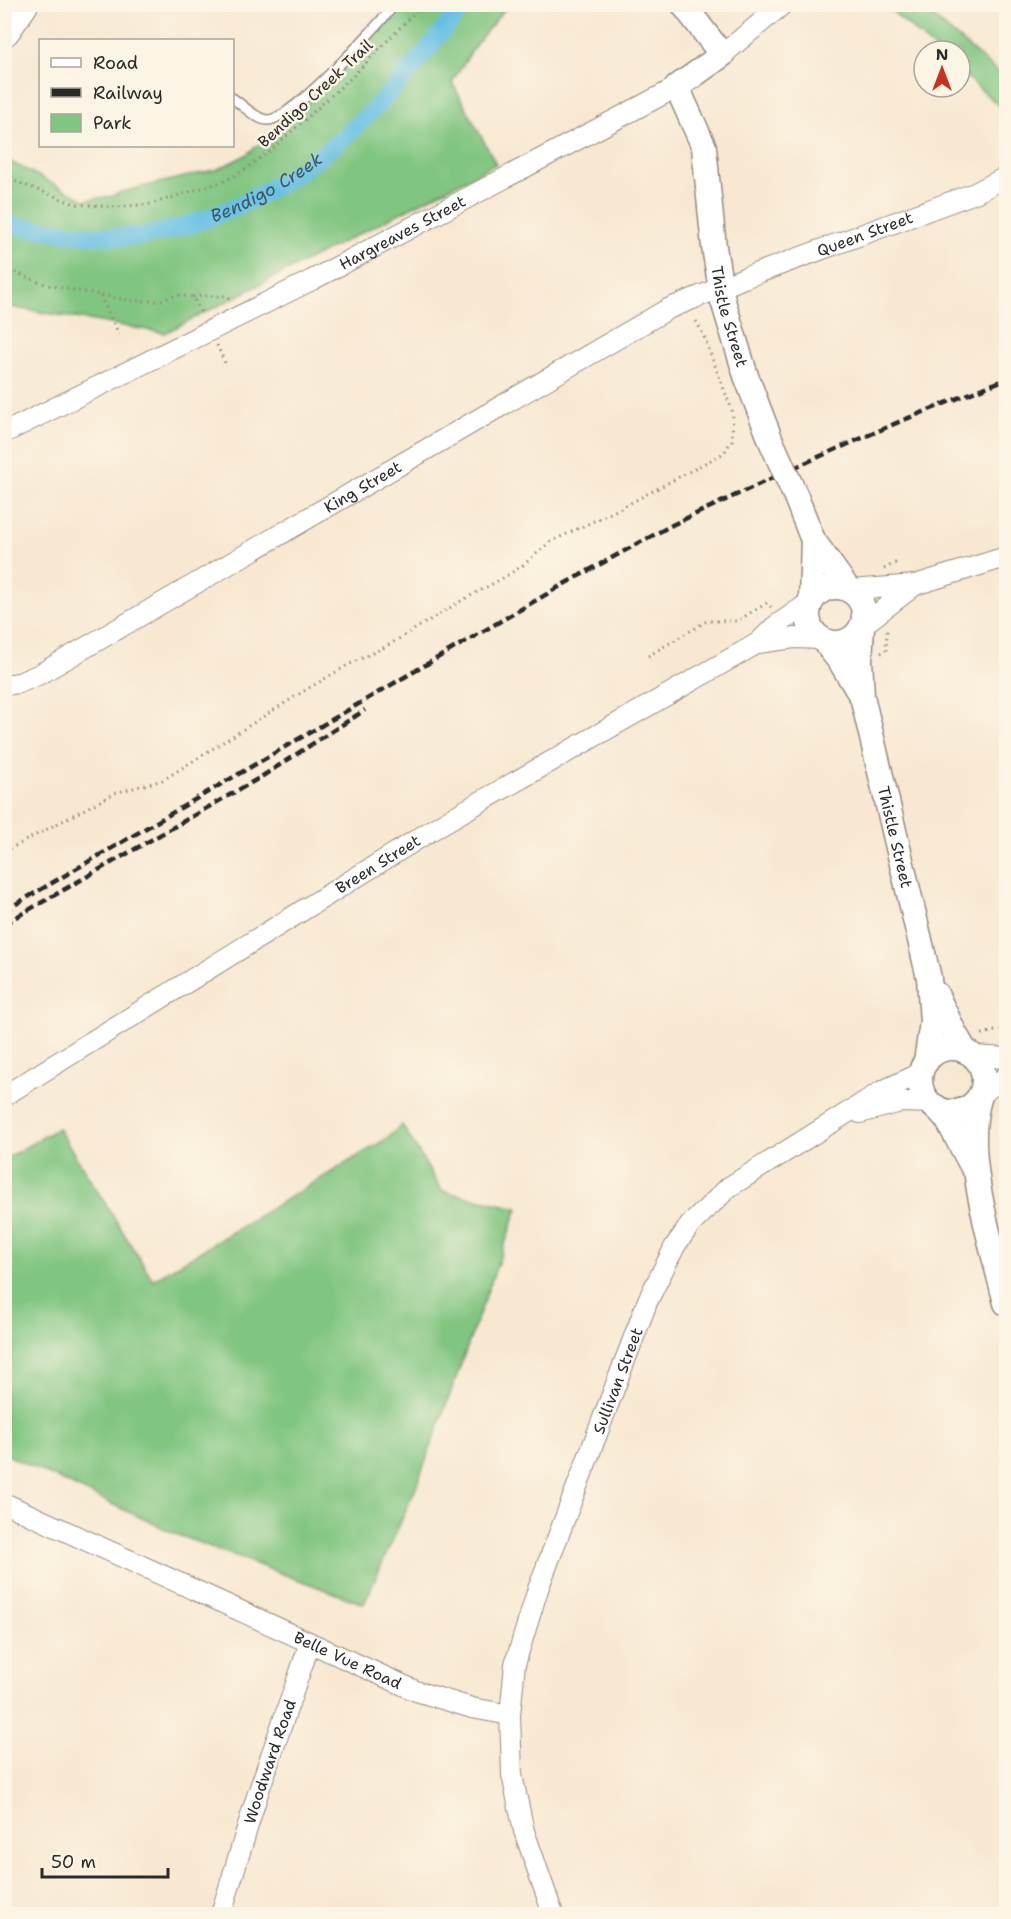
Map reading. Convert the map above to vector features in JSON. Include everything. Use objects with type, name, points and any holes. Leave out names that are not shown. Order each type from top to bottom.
[{"type":"highway","points":[[4,30],[22,4]]},
{"type":"street","points":[[683,4],[722,55]]},
{"type":"street","name":"Hargreaves Street","points":[[4,433],[210,332],[677,87],[722,55],[783,4]]},
{"type":"street","name":"Thistle Street","points":[[677,87],[704,147],[720,287],[743,366],[771,441],[813,540],[849,590]]},
{"type":"street","name":"Queen Street","points":[[720,287],[975,193],[1006,177]]},
{"type":"street","name":"King Street","points":[[4,685],[19,683],[40,674],[652,318],[720,287]]},
{"type":"street","name":"Thistle Street","points":[[811,601],[813,540]]},
{"type":"street","points":[[849,590],[915,585],[1006,557]]},
{"type":"street","points":[[863,626],[863,605],[858,597],[849,590],[840,586],[824,589],[811,601],[808,610],[810,627],[823,640],[842,643],[850,640],[863,626],[915,585]]},
{"type":"street","name":"Breen Street","points":[[4,1096],[445,822],[758,643],[774,627],[811,601]]},
{"type":"street","name":"Thistle Street","points":[[863,626],[860,660],[862,696],[929,978],[932,1022],[924,1067]]},
{"type":"street","name":"Breen Street","points":[[758,643],[794,638],[823,640]]},
{"type":"street","name":"Thistle Street","points":[[823,640],[842,664],[862,696]]},
{"type":"street","name":"Thistle Street","points":[[929,978],[951,1028],[974,1047]]},
{"type":"street","points":[[974,1047],[984,1074],[984,1084],[975,1118],[976,1173],[1006,1302]]},
{"type":"street","points":[[976,1173],[947,1119],[924,1094],[921,1084],[924,1067],[934,1054],[944,1049],[974,1047],[1006,1058]]},
{"type":"street","name":"Sullivan Street","points":[[510,1715],[515,1664],[538,1589],[648,1300],[675,1246],[690,1225],[729,1187],[924,1067]]},
{"type":"street","points":[[933,1105],[945,1111],[964,1110],[1006,1077]]},
{"type":"street","name":"Sullivan Street","points":[[838,1121],[901,1102],[933,1105]]},
{"type":"street","name":"Belle Vue Road","points":[[4,1503],[416,1691],[472,1708],[510,1715]]},
{"type":"street","name":"Woodward Road","points":[[221,1914],[257,1796],[310,1643]]},
{"type":"street","points":[[510,1715],[509,1745],[517,1803],[530,1852],[553,1914]]},
{"type":"lane","points":[[234,99],[264,119],[274,118],[313,91],[395,4]]},
{"type":"path","name":"Bendigo Creek Trail","points":[[4,177],[75,204],[116,207],[151,204],[224,181],[256,162],[292,132],[352,77],[423,4]]},
{"type":"path","points":[[712,4],[717,14]]},
{"type":"path","points":[[4,268],[47,285],[145,302],[178,295],[227,296],[250,311]]},
{"type":"path","points":[[99,295],[119,334]]},
{"type":"path","points":[[194,297],[225,363]]},
{"type":"path","points":[[4,852],[115,793],[164,780],[304,691],[348,665],[387,646],[503,578],[522,566],[550,542],[621,508],[724,453],[732,440],[733,413],[703,334],[687,302]]},
{"type":"path","points":[[648,656],[707,621],[737,621],[767,603],[774,609]]},
{"type":"path","points":[[877,655],[886,651],[887,623]]},
{"type":"path","points":[[974,1047],[1000,1030]]},
{"type":"green space","points":[[404,4],[508,5],[476,44],[452,82],[496,164],[165,333],[5,306],[5,159],[85,200],[113,196],[121,192],[218,169],[246,155],[315,97]]},
{"type":"green space","points":[[885,5],[919,5],[959,39],[923,39]]},
{"type":"green space","points":[[972,50],[1006,79],[1006,112],[972,82]]},
{"type":"green space","points":[[402,1125],[442,1191],[518,1208],[415,1490],[364,1604],[178,1535],[5,1454],[5,1159],[58,1128],[153,1280],[388,1138]]},
{"type":"waterway","name":"Bendigo Creek","points":[[4,225],[91,235],[140,236],[191,224],[240,205],[276,186],[338,143],[390,92],[465,4]]},
{"type":"railway","points":[[4,911],[564,584],[672,525],[798,466],[1006,379]]},
{"type":"railway","points":[[4,924],[261,777],[365,710]]}]
